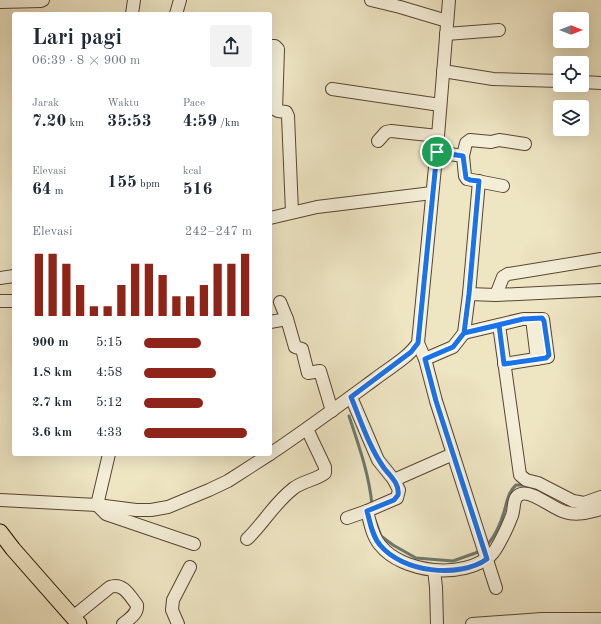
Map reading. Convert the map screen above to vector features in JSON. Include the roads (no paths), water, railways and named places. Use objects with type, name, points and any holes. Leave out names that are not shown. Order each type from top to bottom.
[{"type":"main road","points":[[0,532],[17,554],[76,620]]},
{"type":"street","points":[[0,2],[43,0]]},
{"type":"street","points":[[132,12],[134,0]]},
{"type":"street","points":[[177,12],[180,0]]},
{"type":"street","points":[[371,0],[447,21]]},
{"type":"street","points":[[449,0],[437,152],[418,343],[425,359],[436,401],[496,588]]},
{"type":"street","points":[[446,34],[499,30]]},
{"type":"street","points":[[272,46],[275,46],[278,49],[276,110],[286,112],[288,116],[292,212]]},
{"type":"street","points":[[443,71],[493,79],[553,81]]},
{"type":"street","points":[[589,82],[601,83]]},
{"type":"street","points":[[332,89],[440,105]]},
{"type":"street","points":[[378,141],[386,132],[391,131],[438,136]]},
{"type":"street","points":[[503,186],[466,178],[463,156],[466,143],[470,140],[491,142],[499,140],[525,144]]},
{"type":"street","points":[[437,152],[463,156]]},
{"type":"street","points":[[425,359],[453,347],[464,333],[479,181]]},
{"type":"street","points":[[272,217],[317,207],[432,193]]},
{"type":"street","points":[[496,296],[504,277],[508,274],[601,259]]},
{"type":"street","points":[[0,278],[12,276]]},
{"type":"street","points":[[469,294],[496,296],[601,290]]},
{"type":"street","points":[[0,301],[12,301]]},
{"type":"street","points":[[280,302],[287,318],[294,346],[302,349],[308,373],[320,371],[332,410]]},
{"type":"street","points":[[272,322],[287,318]]},
{"type":"street","points":[[464,333],[532,318],[537,359],[504,364]]},
{"type":"street","points":[[499,325],[520,475],[526,480],[538,483],[573,500],[584,503],[601,497]]},
{"type":"street","points":[[272,451],[307,429],[351,397],[411,352],[418,343]]},
{"type":"street","points":[[347,518],[397,498],[399,490],[394,480],[378,460],[351,397]]},
{"type":"street","points":[[247,539],[257,530],[287,494],[295,487],[325,473],[325,467],[307,429]]},
{"type":"street","points":[[394,480],[453,454]]},
{"type":"street","points":[[98,505],[109,456]]},
{"type":"street","points":[[0,500],[98,505],[151,510],[168,507],[209,490],[228,480],[265,456]]},
{"type":"street","points":[[484,551],[495,551],[512,517],[515,500],[520,494],[532,494],[557,509],[566,512],[583,513],[601,509]]},
{"type":"street","points":[[98,505],[106,514],[194,544]]},
{"type":"street","points":[[371,509],[372,529],[379,544],[398,560],[422,569],[454,570],[470,567],[479,564],[484,551]]},
{"type":"street","points":[[178,624],[172,610],[173,600],[190,567]]},
{"type":"street","points":[[434,570],[437,624]]},
{"type":"street","points":[[76,620],[110,587],[117,585],[124,589],[138,608],[136,613],[123,624]]},
{"type":"street","points":[[472,624],[542,619],[601,619]]},
{"type":"waterway","points":[[349,416],[366,471],[372,505]]},
{"type":"waterway","points":[[486,546],[492,539],[499,525],[511,491],[516,485],[526,485]]},
{"type":"waterway","points":[[375,520],[381,536],[393,545],[416,558],[453,561],[481,551]]}]
